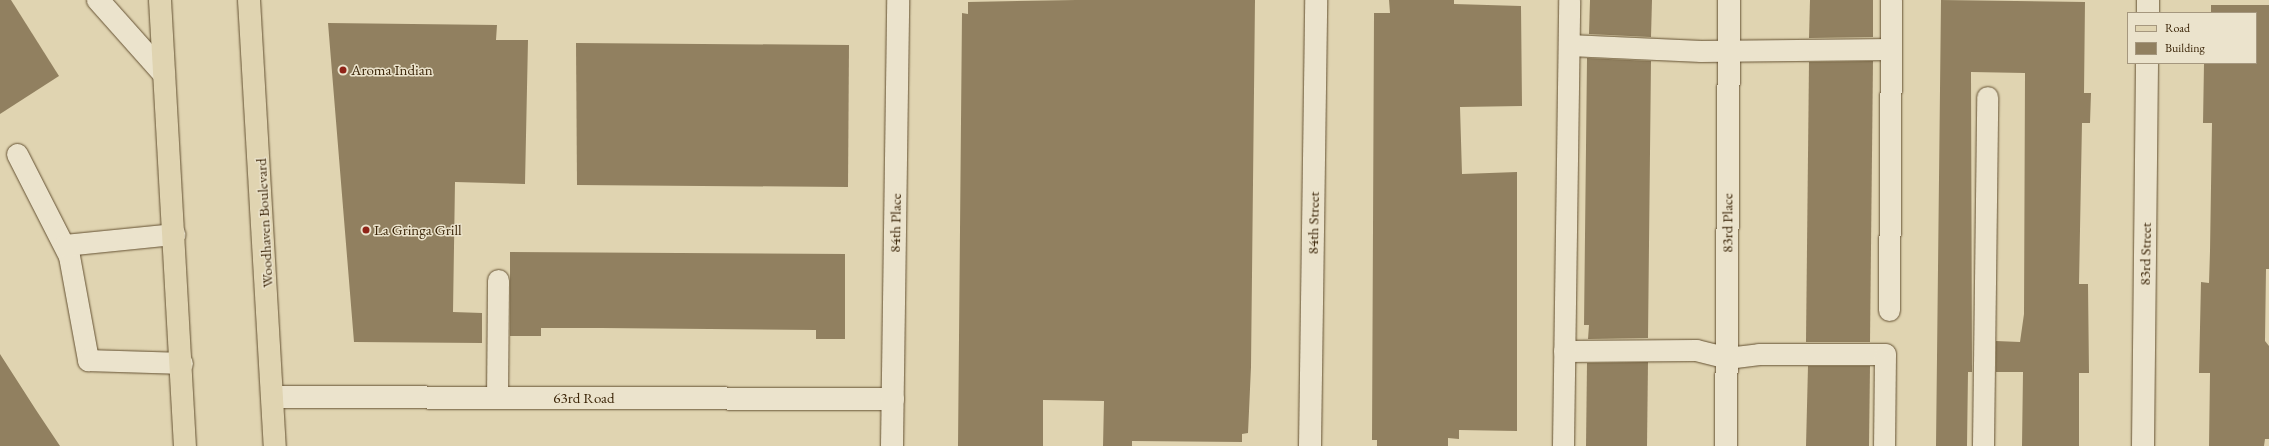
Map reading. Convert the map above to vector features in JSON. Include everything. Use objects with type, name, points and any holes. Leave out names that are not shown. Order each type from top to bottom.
[{"type":"main road","points":[[160,0],[182,363],[185,446]]},
{"type":"main road","name":"Woodhaven Boulevard","points":[[249,0],[274,397],[275,446]]},
{"type":"street","points":[[98,0],[164,74]]},
{"type":"street","name":"84th Place","points":[[892,446],[898,0]]},
{"type":"street","name":"84th Street","points":[[1310,446],[1316,0]]},
{"type":"street","name":"83rd Place","points":[[1726,446],[1729,0]]},
{"type":"street","points":[[2148,0],[2148,12]]},
{"type":"street","name":"83rd Street","points":[[2143,446],[2148,64]]},
{"type":"street","name":"63rd Road","points":[[274,397],[893,399]]},
{"type":"lane","points":[[1563,446],[1569,0]]},
{"type":"lane","points":[[1889,310],[1891,0]]},
{"type":"lane","points":[[1569,45],[1728,50],[1891,49]]},
{"type":"lane","points":[[1983,446],[1987,96]]},
{"type":"lane","points":[[18,154],[64,245],[88,360],[182,363]]},
{"type":"lane","points":[[64,245],[174,234]]},
{"type":"lane","points":[[497,398],[498,280]]},
{"type":"lane","points":[[1564,351],[1696,350],[1727,358],[1759,354],[1885,354],[1884,446]]},
{"type":"building","points":[[0,0],[11,0],[59,76],[0,114]]},
{"type":"building","points":[[1076,0],[1255,0],[1251,367],[1248,433],[1242,434],[1242,442],[1132,441],[1132,446],[1103,446],[1104,401],[1043,400],[1043,446],[958,446],[962,13],[968,14],[968,2]]},
{"type":"building","points":[[1389,0],[1454,0],[1454,4],[1521,6],[1522,106],[1460,107],[1462,174],[1517,172],[1517,431],[1459,430],[1459,439],[1448,438],[1448,446],[1377,446],[1377,440],[1372,440],[1374,13],[1390,13]]},
{"type":"building","points":[[1590,0],[1652,0],[1651,37],[1589,34]]},
{"type":"building","points":[[1810,0],[1873,0],[1873,37],[1809,38]]},
{"type":"building","points":[[1941,0],[2085,2],[2084,93],[2091,93],[2090,123],[2082,123],[2079,284],[2088,284],[2089,373],[2079,373],[2079,446],[2022,446],[2023,372],[1996,372],[1996,341],[2020,342],[2024,314],[2025,73],[1971,72],[1972,372],[1968,372],[1967,446],[1936,446]]},
{"type":"building","points":[[2211,5],[2269,5],[2269,269],[2266,269],[2265,341],[2269,346],[2269,439],[2265,439],[2264,446],[2209,446],[2210,373],[2199,373],[2201,282],[2209,283],[2210,251],[2212,123],[2203,123],[2204,64],[2257,64],[2257,12],[2211,12]]},
{"type":"building","points":[[328,23],[497,25],[496,40],[528,40],[525,184],[455,182],[453,312],[482,313],[482,343],[354,342]]},
{"type":"building","points":[[576,43],[849,45],[848,187],[577,185]]},
{"type":"building","points":[[1587,58],[1651,61],[1648,338],[1588,339],[1589,325],[1584,325]]},
{"type":"building","points":[[1873,61],[1870,342],[1806,342],[1809,62]]},
{"type":"building","points":[[510,252],[845,254],[845,339],[816,339],[816,330],[601,328],[541,328],[541,336],[510,336]]},
{"type":"building","points":[[0,354],[36,410],[60,446],[0,446]]},
{"type":"building","points":[[1648,362],[1647,446],[1586,446],[1587,363]]},
{"type":"building","points":[[1808,366],[1870,366],[1869,446],[1806,446]]},
{"type":"place","name":"Aroma Indian","points":[[343,70]]},
{"type":"place","name":"La Gringa Grill","points":[[366,230]]}]
